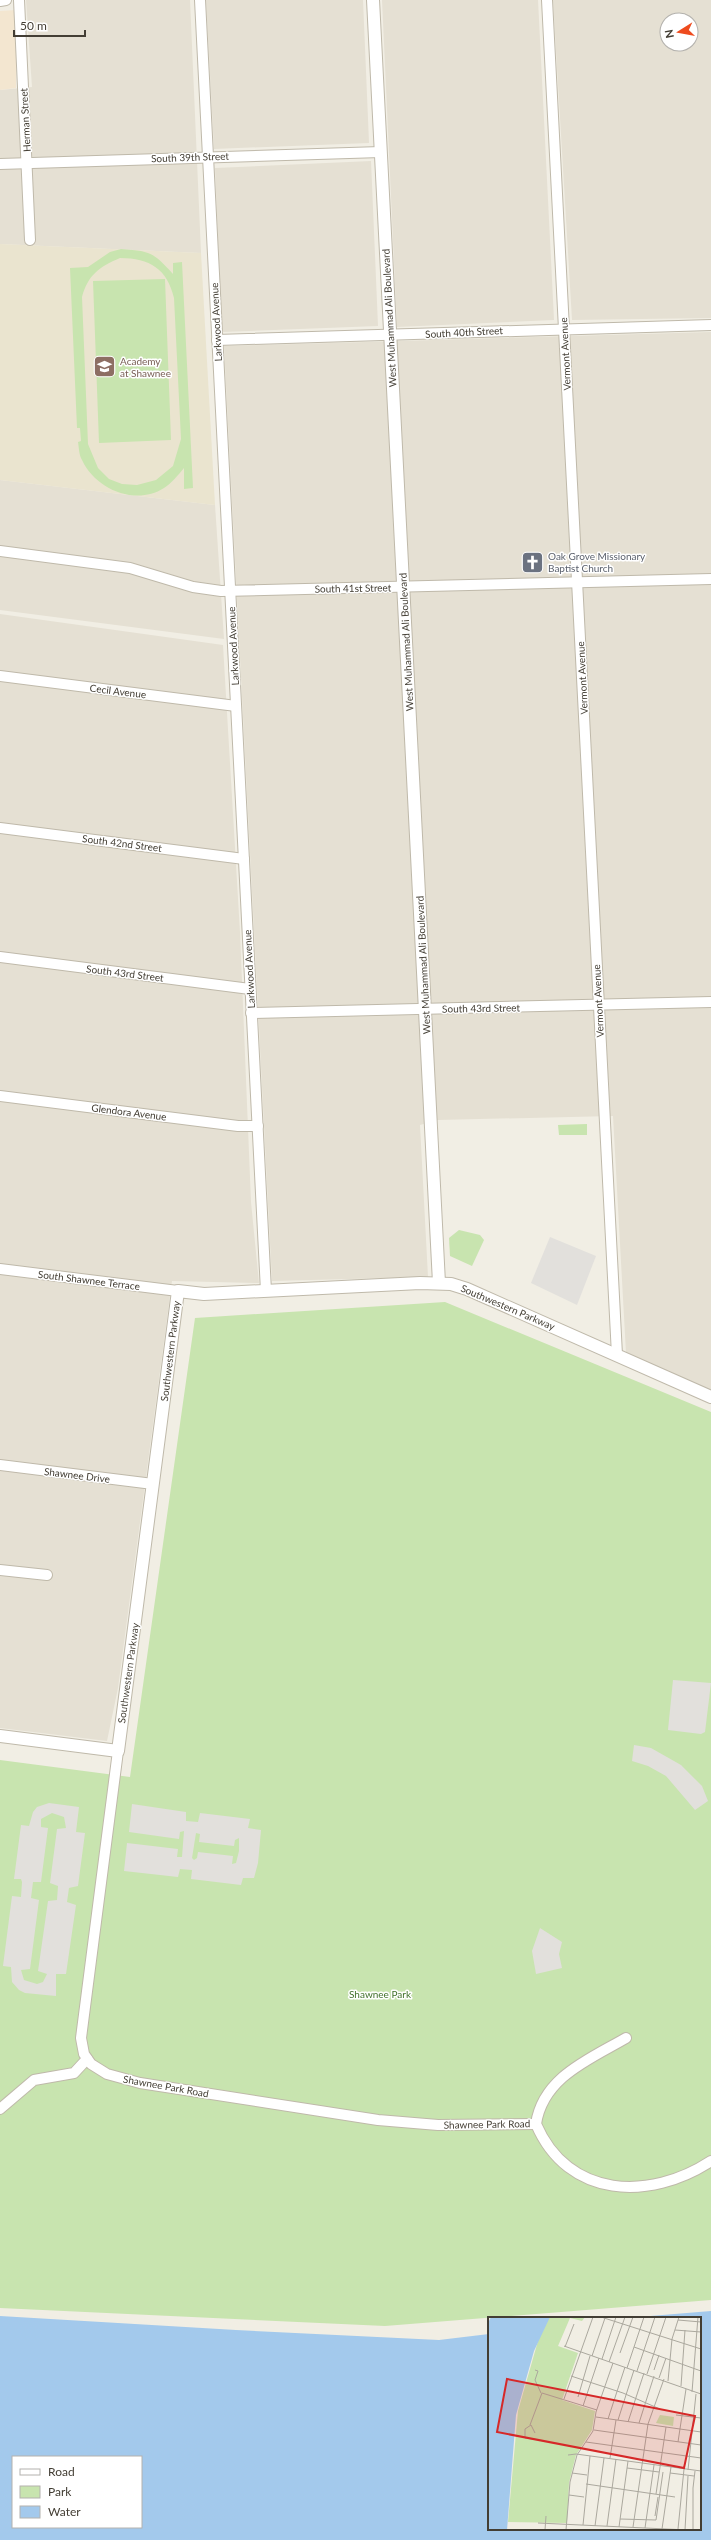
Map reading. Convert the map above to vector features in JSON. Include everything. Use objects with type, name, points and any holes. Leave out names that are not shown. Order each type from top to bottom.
[{"type":"street","points":[[0,1],[6,0]]},
{"type":"street","name":"Herman Street","points":[[20,0],[28,163],[30,240]]},
{"type":"street","name":"Larkwood Avenue","points":[[200,0],[266,1292]]},
{"type":"street","name":"West Muhammad Ali Boulevard","points":[[373,0],[439,1283]]},
{"type":"street","name":"Vermont Avenue","points":[[547,0],[617,1355]]},
{"type":"street","name":"South 39th Street","points":[[0,164],[208,156],[381,152]]},
{"type":"street","name":"South 40th Street","points":[[217,340],[564,328],[711,325]]},
{"type":"street","name":"South 41st Street","points":[[0,551],[130,568],[193,587],[230,591],[711,579]]},
{"type":"street","name":"Cecil Avenue","points":[[0,676],[236,706]]},
{"type":"street","name":"South 42nd Street","points":[[0,828],[244,859]]},
{"type":"street","name":"South 43rd Street","points":[[0,957],[250,989]]},
{"type":"street","name":"South 43rd Street","points":[[251,1013],[711,1002]]},
{"type":"street","name":"Glendora Avenue","points":[[0,1096],[238,1126],[258,1126]]},
{"type":"street","name":"South Shawnee Terrace","points":[[0,1269],[178,1291]]},
{"type":"street","name":"Southwestern Parkway","points":[[118,1751],[178,1291],[204,1294],[439,1283],[467,1289],[711,1397]]},
{"type":"street","name":"Shawnee Drive","points":[[0,1466],[153,1484]]},
{"type":"street","points":[[0,1570],[47,1575]]},
{"type":"street","points":[[0,1736],[118,1751],[81,2038],[87,2059],[74,2074],[34,2080],[0,2109]]},
{"type":"street","name":"Shawnee Park Road","points":[[626,2038],[579,2064],[562,2077],[540,2109],[536,2124],[550,2148],[572,2169],[589,2179],[612,2186],[636,2188],[656,2185],[673,2180],[711,2161]]},
{"type":"street","name":"Shawnee Park Road","points":[[87,2059],[107,2074],[140,2083],[344,2116],[438,2125],[536,2124]]},
{"type":"shaded area","points":[[26,0],[190,0],[201,253],[0,244],[0,90],[32,87]]},
{"type":"shaded area","points":[[206,0],[363,0],[369,143],[214,149]]},
{"type":"shaded area","points":[[382,0],[538,0],[554,320],[397,327]]},
{"type":"shaded area","points":[[553,0],[711,0],[711,318],[572,320]]},
{"type":"shaded area","points":[[16,10],[16,88],[0,90],[0,11]]},
{"type":"shaded area","points":[[371,161],[378,326],[222,332],[215,168]]},
{"type":"shaded area","name":"Academy at Shawnee","points":[[0,244],[201,253],[215,505],[0,480]]},
{"type":"shaded area","points":[[711,332],[711,1392],[626,1353],[613,1116],[438,1120],[420,1125],[428,1277],[272,1281],[224,346]]},
{"type":"shaded area","points":[[0,480],[215,505],[224,639],[0,610]]},
{"type":"shaded area","points":[[0,614],[223,645],[240,932],[251,1202],[259,1283],[172,1281],[118,1688],[107,1741],[0,1728]]},
{"type":"shaded area","points":[[550,1237],[596,1256],[577,1305],[531,1283]]},
{"type":"shaded area","points":[[673,1680],[711,1683],[705,1732],[701,1734],[668,1730]]},
{"type":"shaded area","points":[[634,1745],[651,1748],[681,1765],[702,1786],[708,1801],[695,1810],[666,1776],[648,1766],[632,1761]]},
{"type":"shaded area","points":[[49,1803],[79,1807],[76,1832],[85,1833],[78,1886],[69,1888],[67,1902],[76,1905],[66,1974],[56,1974],[56,1996],[25,1993],[19,1990],[12,1982],[11,1967],[3,1966],[12,1896],[21,1897],[21,1879],[14,1879],[21,1825],[29,1826],[33,1812],[37,1807]],"holes":[[[52,1813],[64,1817],[66,1828],[57,1829],[50,1883],[58,1886],[57,1900],[48,1901],[38,1971],[47,1974],[43,1982],[37,1984],[24,1980],[21,1970],[30,1969],[39,1900],[31,1898],[33,1882],[41,1882],[48,1828],[41,1827],[41,1819]]]},
{"type":"shaded area","points":[[132,1804],[186,1812],[186,1821],[198,1822],[200,1813],[250,1819],[248,1828],[261,1830],[258,1863],[254,1878],[243,1878],[241,1885],[191,1879],[192,1870],[180,1869],[178,1877],[124,1871],[127,1843],[178,1849],[177,1857],[182,1857],[184,1831],[180,1832],[179,1839],[129,1832]],"holes":[[[196,1833],[200,1834],[199,1842],[234,1846],[235,1840],[239,1838],[239,1851],[236,1863],[232,1864],[233,1856],[198,1852],[197,1858],[194,1860],[192,1858]]]},
{"type":"shaded area","points":[[540,1928],[562,1942],[559,1954],[562,1968],[536,1974],[532,1951]]},
{"type":"green space","points":[[121,249],[145,252],[161,261],[173,274],[173,263],[182,262],[193,488],[184,489],[184,468],[167,486],[153,493],[129,495],[118,492],[97,480],[88,471],[80,456],[78,442],[81,441],[80,428],[77,428],[70,268],[88,267],[110,252]],"holes":[[[120,258],[140,260],[156,267],[167,280],[174,298],[181,439],[173,466],[156,480],[137,485],[122,484],[109,479],[98,468],[88,444],[82,297],[84,289],[91,277],[100,268]]]},
{"type":"green space","points":[[165,279],[171,440],[99,443],[93,281]]},
{"type":"green space","points":[[587,1124],[587,1135],[559,1135],[558,1125]]},
{"type":"green space","points":[[459,1230],[480,1235],[484,1240],[472,1266],[450,1256],[449,1238]]},
{"type":"green space","name":"Shawnee Park","points":[[445,1302],[711,1412],[711,2300],[385,2326],[0,2308],[0,1760],[130,1777],[195,1318]]},
{"type":"water","points":[[711,2311],[711,2540],[0,2540],[0,2316],[439,2340],[488,2334],[488,2530],[701,2530],[701,2317],[638,2317]]},
{"type":"place","name":"Academy at Shawnee","points":[[104,367]]},
{"type":"place","name":"Oak Grove Missionary Baptist Church","points":[[532,562]]}]
